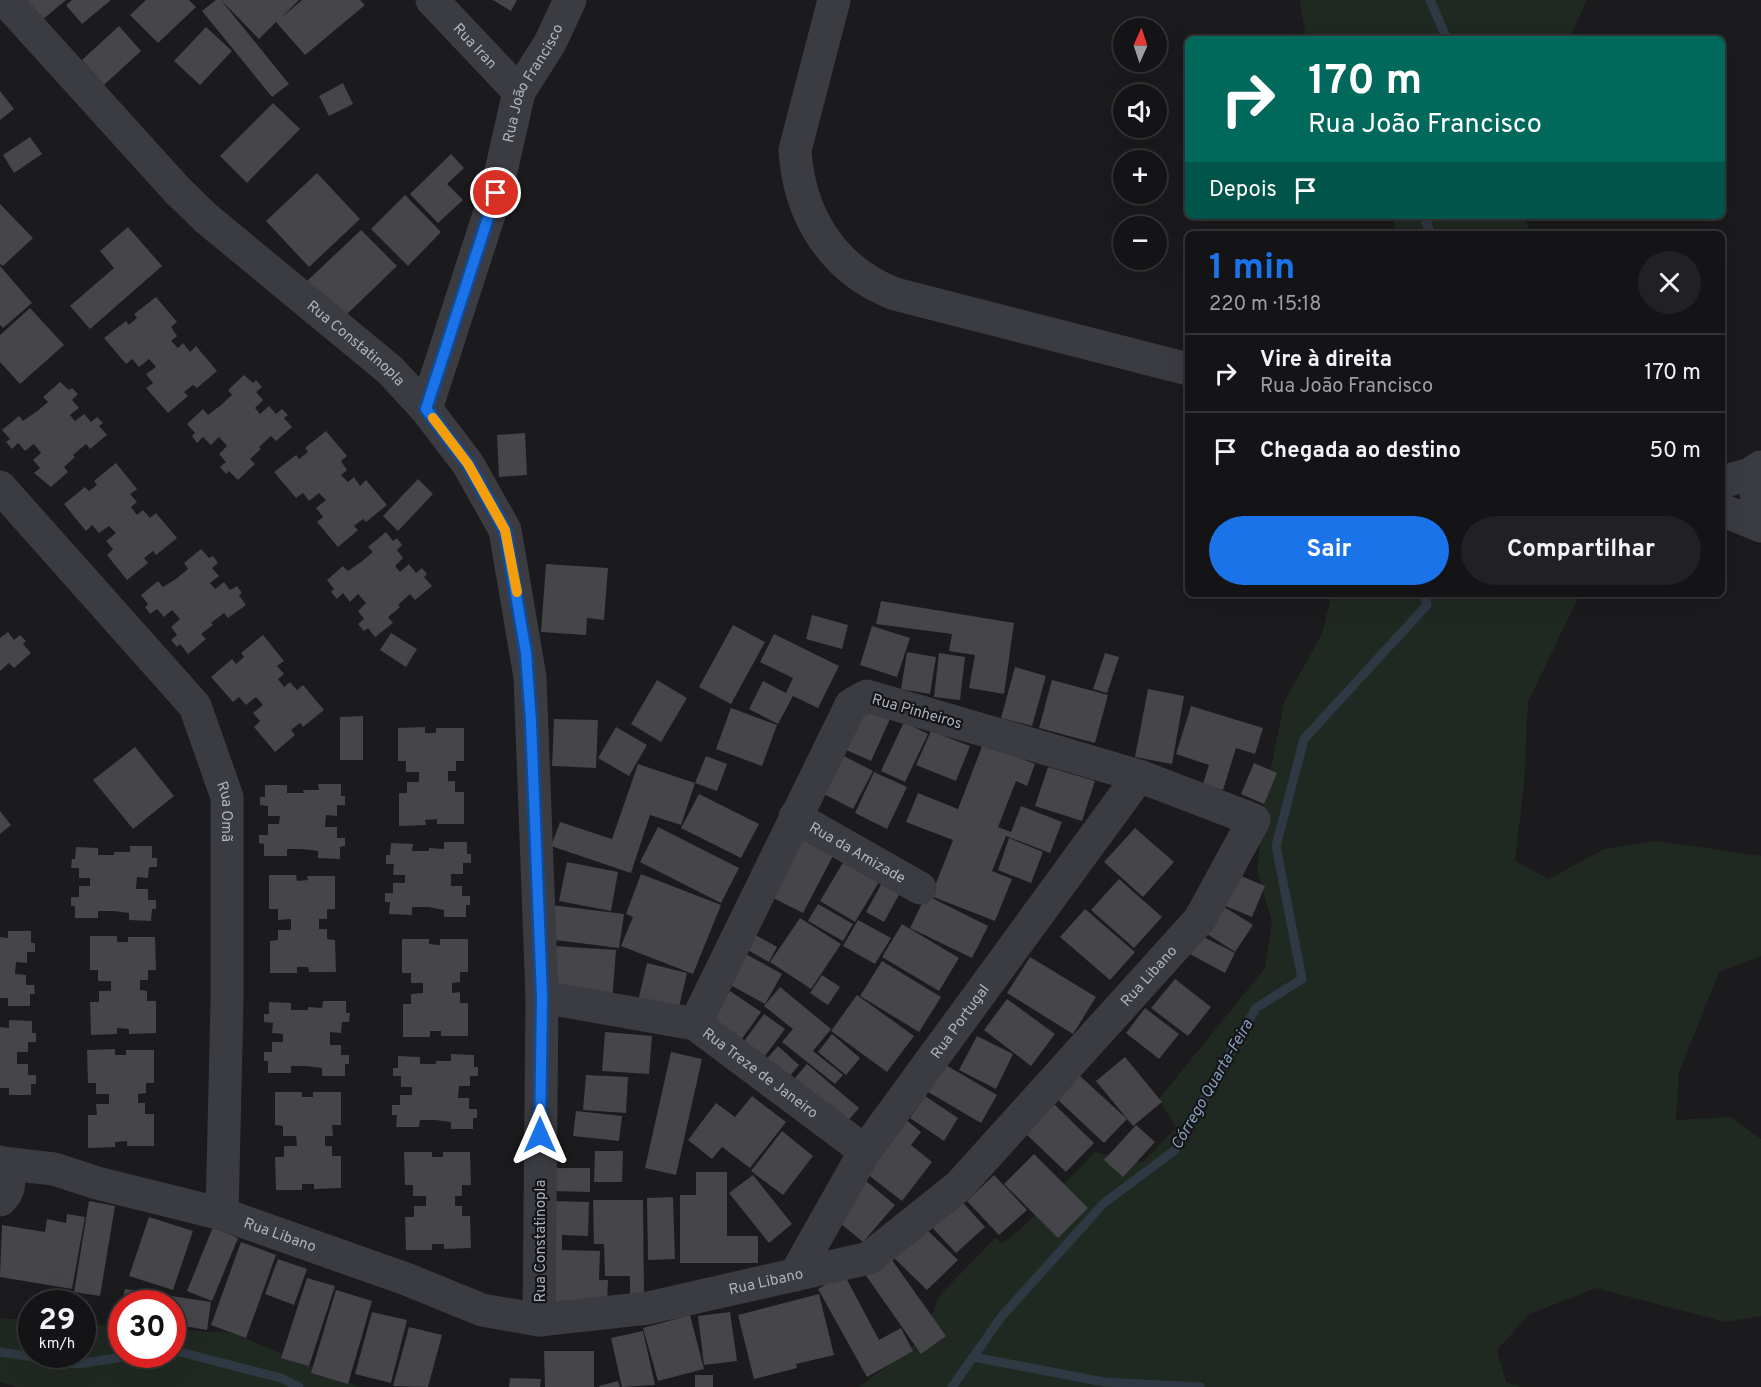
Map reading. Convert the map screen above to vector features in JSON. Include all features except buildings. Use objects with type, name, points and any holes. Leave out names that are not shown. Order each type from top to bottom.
[{"type":"street","name":"Rua Constatinopla","points":[[4,0],[178,191],[207,219],[390,370],[426,409],[468,464],[505,530],[530,676],[542,997],[539,1320]]},
{"type":"street","name":"Rua Iran","points":[[432,0],[519,92]]},
{"type":"street","name":"Rua João Francisco","points":[[426,409],[496,193],[519,92],[550,43],[570,0]]},
{"type":"street","points":[[834,0],[795,150],[797,176],[804,203],[820,234],[844,262],[873,285],[895,294],[1185,368]]},
{"type":"street","points":[[1725,481],[1750,474],[1761,467]]},
{"type":"street","points":[[1761,473],[1756,485],[1756,500],[1761,515]]},
{"type":"street","name":"Rua Omã","points":[[0,487],[195,706],[227,797],[227,1003],[222,1214]]},
{"type":"street","points":[[1725,511],[1761,526]]},
{"type":"street","name":"Rua Pinheiros","points":[[695,1024],[851,705],[867,696],[1140,776],[1254,820]]},
{"type":"street","name":"Rua Portugal","points":[[795,1275],[865,1151],[1140,776]]},
{"type":"street","name":"Rua da Amizade","points":[[795,817],[920,888]]},
{"type":"street","name":"Rua Libano","points":[[3,1186],[97,1183],[222,1214],[406,1279],[482,1310],[539,1320],[648,1308],[869,1258],[959,1186],[1200,919],[1254,820]]},
{"type":"street","name":"Rua Treze de Janeiro","points":[[542,997],[695,1024],[865,1151]]},
{"type":"shaded area","points":[[1300,0],[1587,0],[1570,36],[1306,36]]},
{"type":"shaded area","points":[[1394,219],[1526,219],[1528,231],[1395,231]]},
{"type":"shaded area","points":[[1330,597],[1579,597],[1528,702],[1524,785],[1515,861],[1549,879],[1604,849],[1658,841],[1761,856],[1761,956],[1719,972],[1679,1072],[1676,1120],[1730,1117],[1761,1139],[1761,1316],[1725,1322],[1596,1288],[1530,1314],[1497,1350],[1506,1382],[1521,1387],[859,1387],[923,1338],[939,1296],[996,1237],[1001,1244],[1023,1227],[1095,1152],[1142,1163],[1176,1128],[1159,1099],[1265,968],[1272,921],[1257,871],[1265,800],[1284,702],[1322,634]]},
{"type":"shaded area","points":[[0,1318],[18,1319],[18,1368],[96,1368],[96,1325],[108,1325],[108,1368],[186,1368],[186,1330],[233,1333],[360,1387],[16,1387],[0,1382]]},
{"type":"waterway","name":"Córrego Quarta-Feira","points":[[1430,0],[1446,36]]},
{"type":"waterway","name":"Córrego Quarta-Feira","points":[[1428,219],[1426,223],[1430,231]]},
{"type":"waterway","name":"Córrego Quarta-Feira","points":[[952,1387],[1002,1316],[1104,1203],[1174,1151],[1256,1008],[1302,979],[1276,846],[1304,739],[1427,605],[1425,597]]},
{"type":"waterway","name":"Córrego Quarta-Feira","points":[[0,1352],[78,1364],[108,1359]]},
{"type":"waterway","name":"Córrego Quarta-Feira","points":[[186,1354],[281,1378],[299,1387]]},
{"type":"waterway","points":[[973,1357],[1104,1382],[1200,1387]]},
{"type":"slow traffic","points":[[433,418],[468,464],[505,530],[517,592]]},
{"type":"route","points":[[496,193],[426,409],[468,464],[505,530],[520,606],[530,676],[542,997],[540,1135]]}]
